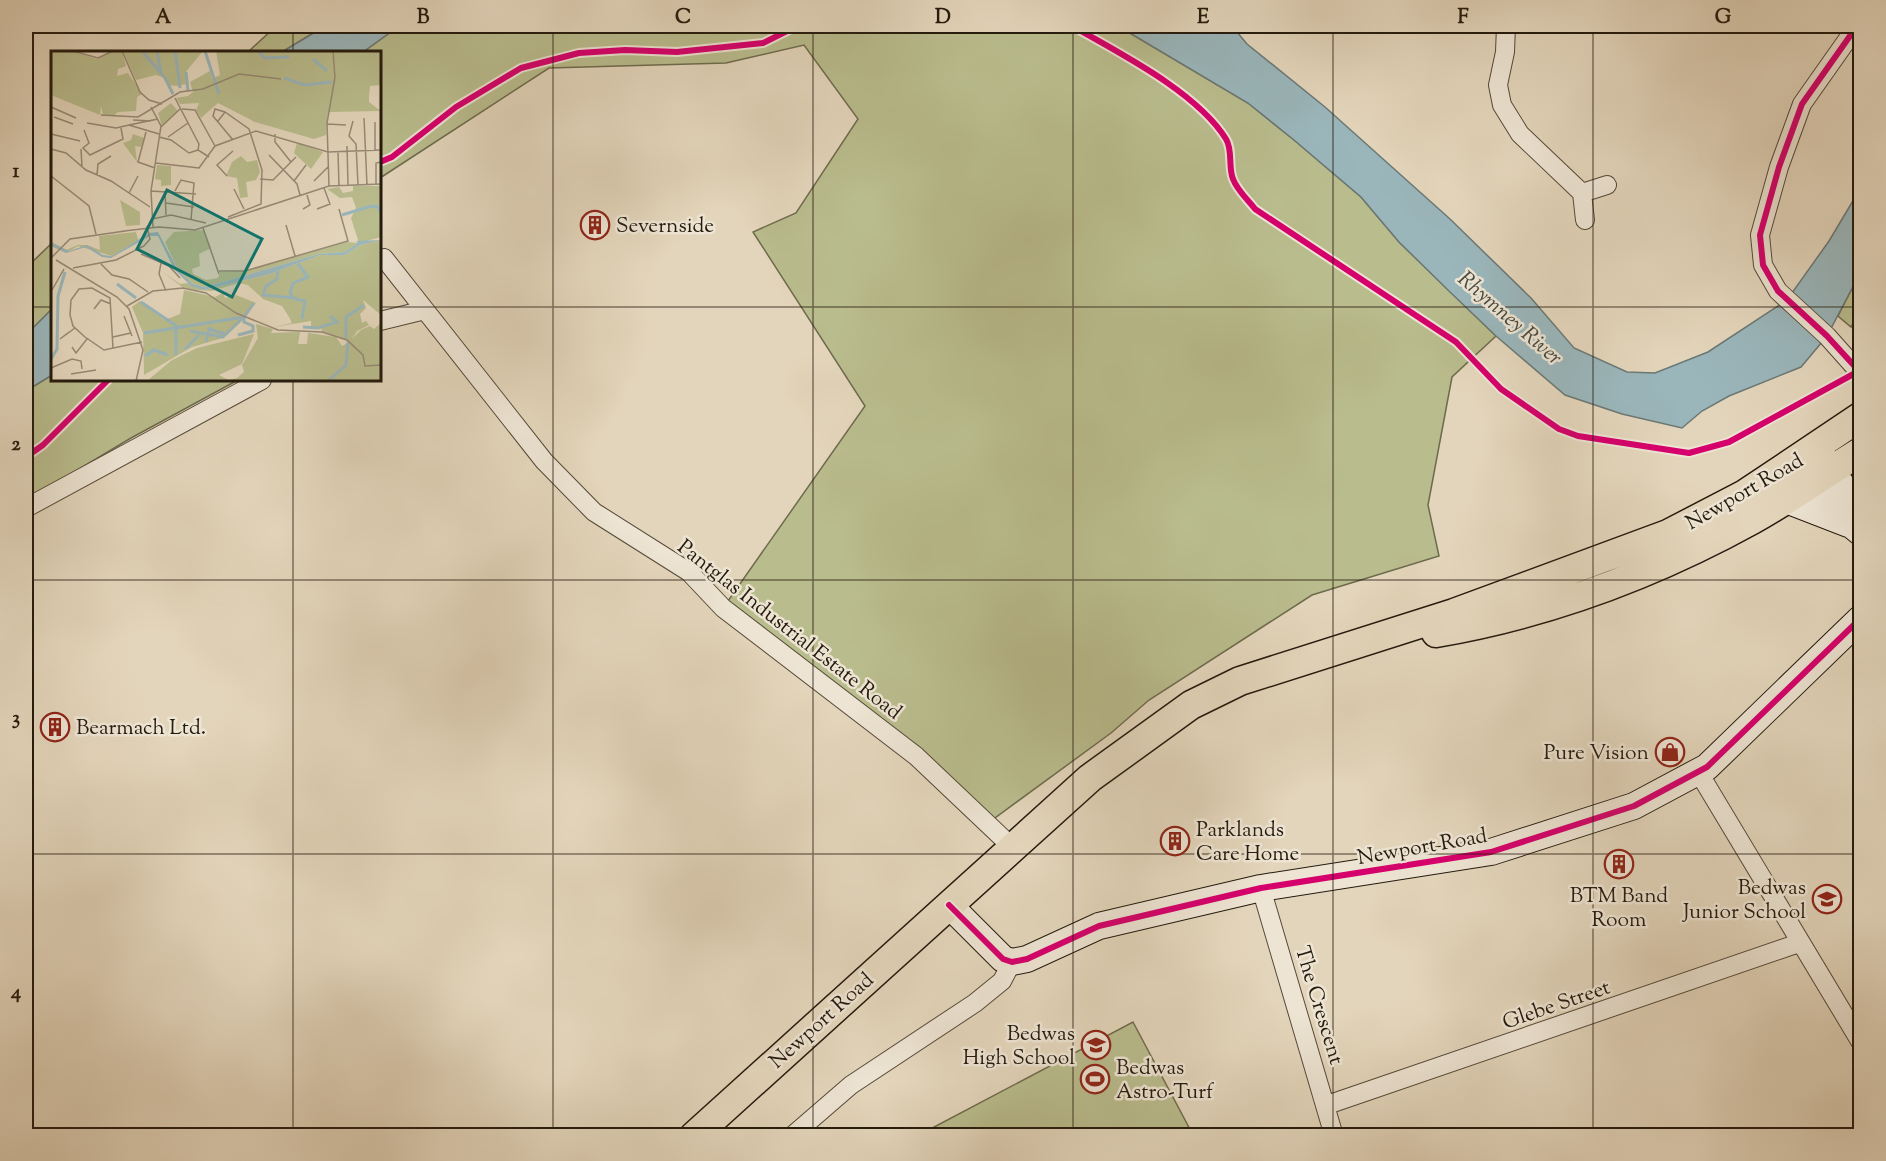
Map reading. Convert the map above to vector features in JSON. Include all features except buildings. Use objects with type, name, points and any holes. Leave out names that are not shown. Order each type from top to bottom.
[{"type":"main road","name":"Newport Road","points":[[1348,648],[1478,626],[1589,593],[1707,543],[1786,500],[1860,417]]},
{"type":"main road","name":"Newport Road","points":[[693,1136],[1090,778],[1191,705],[1240,681],[1348,648],[1668,534],[1817,464],[1860,452]]},
{"type":"street","points":[[1506,26],[1505,52],[1498,85],[1502,105],[1520,134],[1582,193],[1585,220]]},
{"type":"street","points":[[1857,26],[1802,104],[1779,167],[1762,226],[1763,265],[1769,278],[1787,300],[1827,336],[1860,373]]},
{"type":"street","points":[[1582,193],[1607,185]]},
{"type":"street","name":"Pantglas Industrial Estate Road","points":[[384,258],[544,461],[594,512],[689,572],[723,608],[916,756],[1012,847]]},
{"type":"street","points":[[381,321],[425,310]]},
{"type":"street","points":[[26,508],[260,381]]},
{"type":"street","points":[[1817,464],[1856,523]]},
{"type":"street","points":[[1786,500],[1856,523]]},
{"type":"street","name":"Newport Road","points":[[1012,962],[1038,954],[1098,926],[1261,888],[1491,852],[1634,806],[1699,773],[1860,620]]},
{"type":"street","points":[[1699,773],[1799,944],[1860,1041]]},
{"type":"street","name":"The Crescent","points":[[1261,888],[1334,1136]]},
{"type":"street","points":[[792,1136],[851,1085],[980,999],[1002,981],[1012,962],[1003,959],[949,905]]},
{"type":"street","name":"Glebe Street","points":[[1326,1105],[1799,944]]},
{"type":"green space","points":[[276,26],[325,26],[284,51],[249,51]]},
{"type":"green space","points":[[399,26],[1118,26],[1248,103],[1294,140],[1361,197],[1399,242],[1496,336],[1452,377],[1428,505],[1439,556],[1312,595],[1149,700],[1111,733],[988,823],[723,608],[865,406],[753,232],[796,213],[858,119],[804,45],[726,63],[549,68],[381,177],[381,51],[364,51]]},
{"type":"green space","points":[[51,244],[51,310],[26,335],[26,268]]},
{"type":"green space","points":[[1860,273],[1860,310],[1851,327],[1838,316]]},
{"type":"green space","points":[[51,376],[51,381],[236,381],[131,438],[26,501],[26,391]]},
{"type":"green space","name":"Bedwas Astro-Turf","points":[[1133,1022],[1193,1135],[919,1135]]},
{"type":"water","points":[[325,26],[399,26],[364,51],[284,51]]},
{"type":"water","name":"Rhymney River","points":[[1118,26],[1232,26],[1247,44],[1325,107],[1450,219],[1531,298],[1574,348],[1627,372],[1655,373],[1708,352],[1787,300],[1829,241],[1860,189],[1860,273],[1827,336],[1801,367],[1729,396],[1702,411],[1682,428],[1622,414],[1565,395],[1496,336],[1450,292],[1399,242],[1361,197],[1294,140],[1248,103]]},
{"type":"water","points":[[51,310],[51,376],[26,391],[26,335]]},
{"type":"cycle path","points":[[381,162],[392,157],[456,107],[521,68],[579,53],[625,50],[677,52],[763,43],[797,26]]},
{"type":"cycle path","points":[[1072,26],[1156,75],[1196,105],[1226,139],[1235,183],[1255,209],[1456,342],[1501,389],[1559,429],[1578,436],[1689,453],[1729,442],[1859,371],[1827,336],[1778,291],[1763,265],[1760,235],[1779,167],[1802,104],[1857,26]]},
{"type":"cycle path","points":[[26,457],[43,445],[107,381]]},
{"type":"cycle path","points":[[949,905],[1003,959],[1012,962],[1027,959],[1099,926],[1261,888],[1491,852],[1634,806],[1707,767],[1860,619]]},
{"type":"place","name":"Severnside","points":[[595,225]]},
{"type":"place","name":"Bearmach Ltd.","points":[[55,727]]},
{"type":"place","name":"Pure Vision","points":[[1670,752]]},
{"type":"place","name":"Parklands Care Home","points":[[1175,841]]},
{"type":"place","name":"BTM Band Room","points":[[1619,864]]},
{"type":"place","name":"Bedwas Junior School","points":[[1827,899]]},
{"type":"place","name":"Bedwas High School","points":[[1096,1045]]},
{"type":"place","name":"Bedwas Astro-Turf","points":[[1095,1079]]}]
